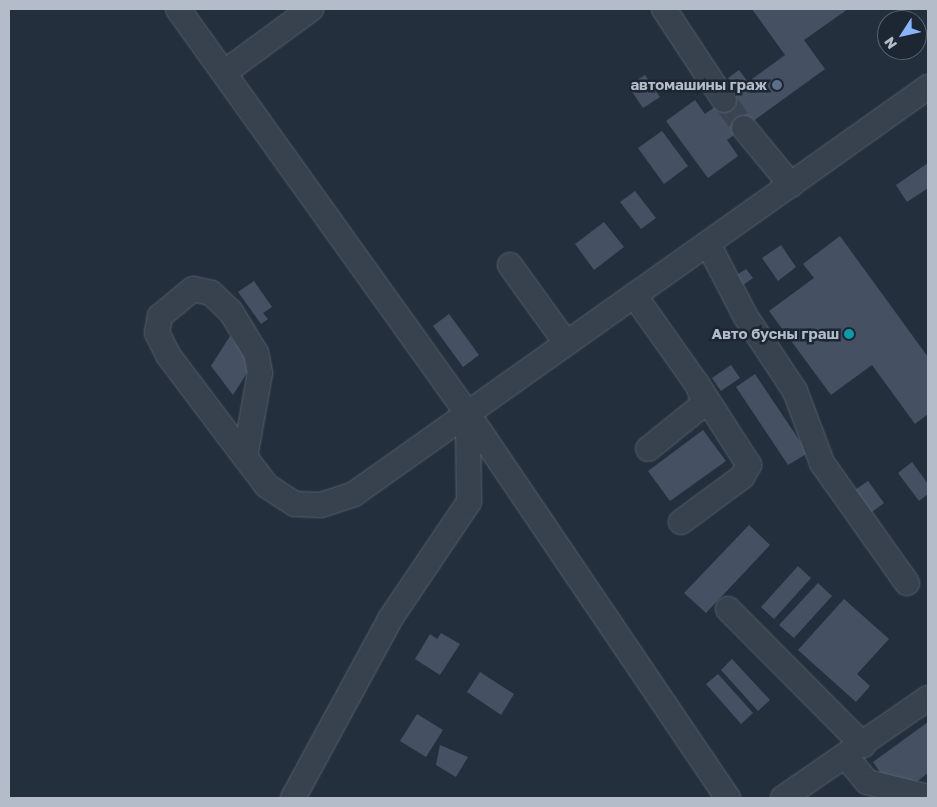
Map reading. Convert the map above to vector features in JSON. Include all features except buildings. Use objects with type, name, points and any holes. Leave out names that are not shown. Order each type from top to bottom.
[{"type":"street","points":[[178,9],[225,72],[468,414],[728,798]]},
{"type":"street","points":[[225,72],[311,9]]},
{"type":"street","points":[[664,9],[724,100]]},
{"type":"street","points":[[245,458],[260,373],[256,353],[231,312],[211,293],[193,288],[160,316],[157,333],[168,355],[245,458],[268,486],[295,504],[322,505],[354,494],[634,295],[927,91]]},
{"type":"street","points":[[744,128],[791,185]]},
{"type":"street","points":[[708,244],[746,317],[795,391],[822,463],[907,583]]},
{"type":"street","points":[[510,265],[566,344]]},
{"type":"street","points":[[634,295],[697,384],[749,465],[742,477],[681,522]]},
{"type":"street","points":[[648,449],[699,411],[705,403],[697,384]]},
{"type":"street","points":[[293,798],[390,619],[469,502],[468,414]]},
{"type":"street","points":[[728,610],[855,751],[867,782],[928,797]]},
{"type":"street","points":[[783,798],[855,751],[928,698]]},
{"type":"tunnel","points":[[724,100],[744,128]]},
{"type":"place","name":"автомашины граж","points":[[777,85]]},
{"type":"place","name":"Авто бусны граш","points":[[849,334]]}]
